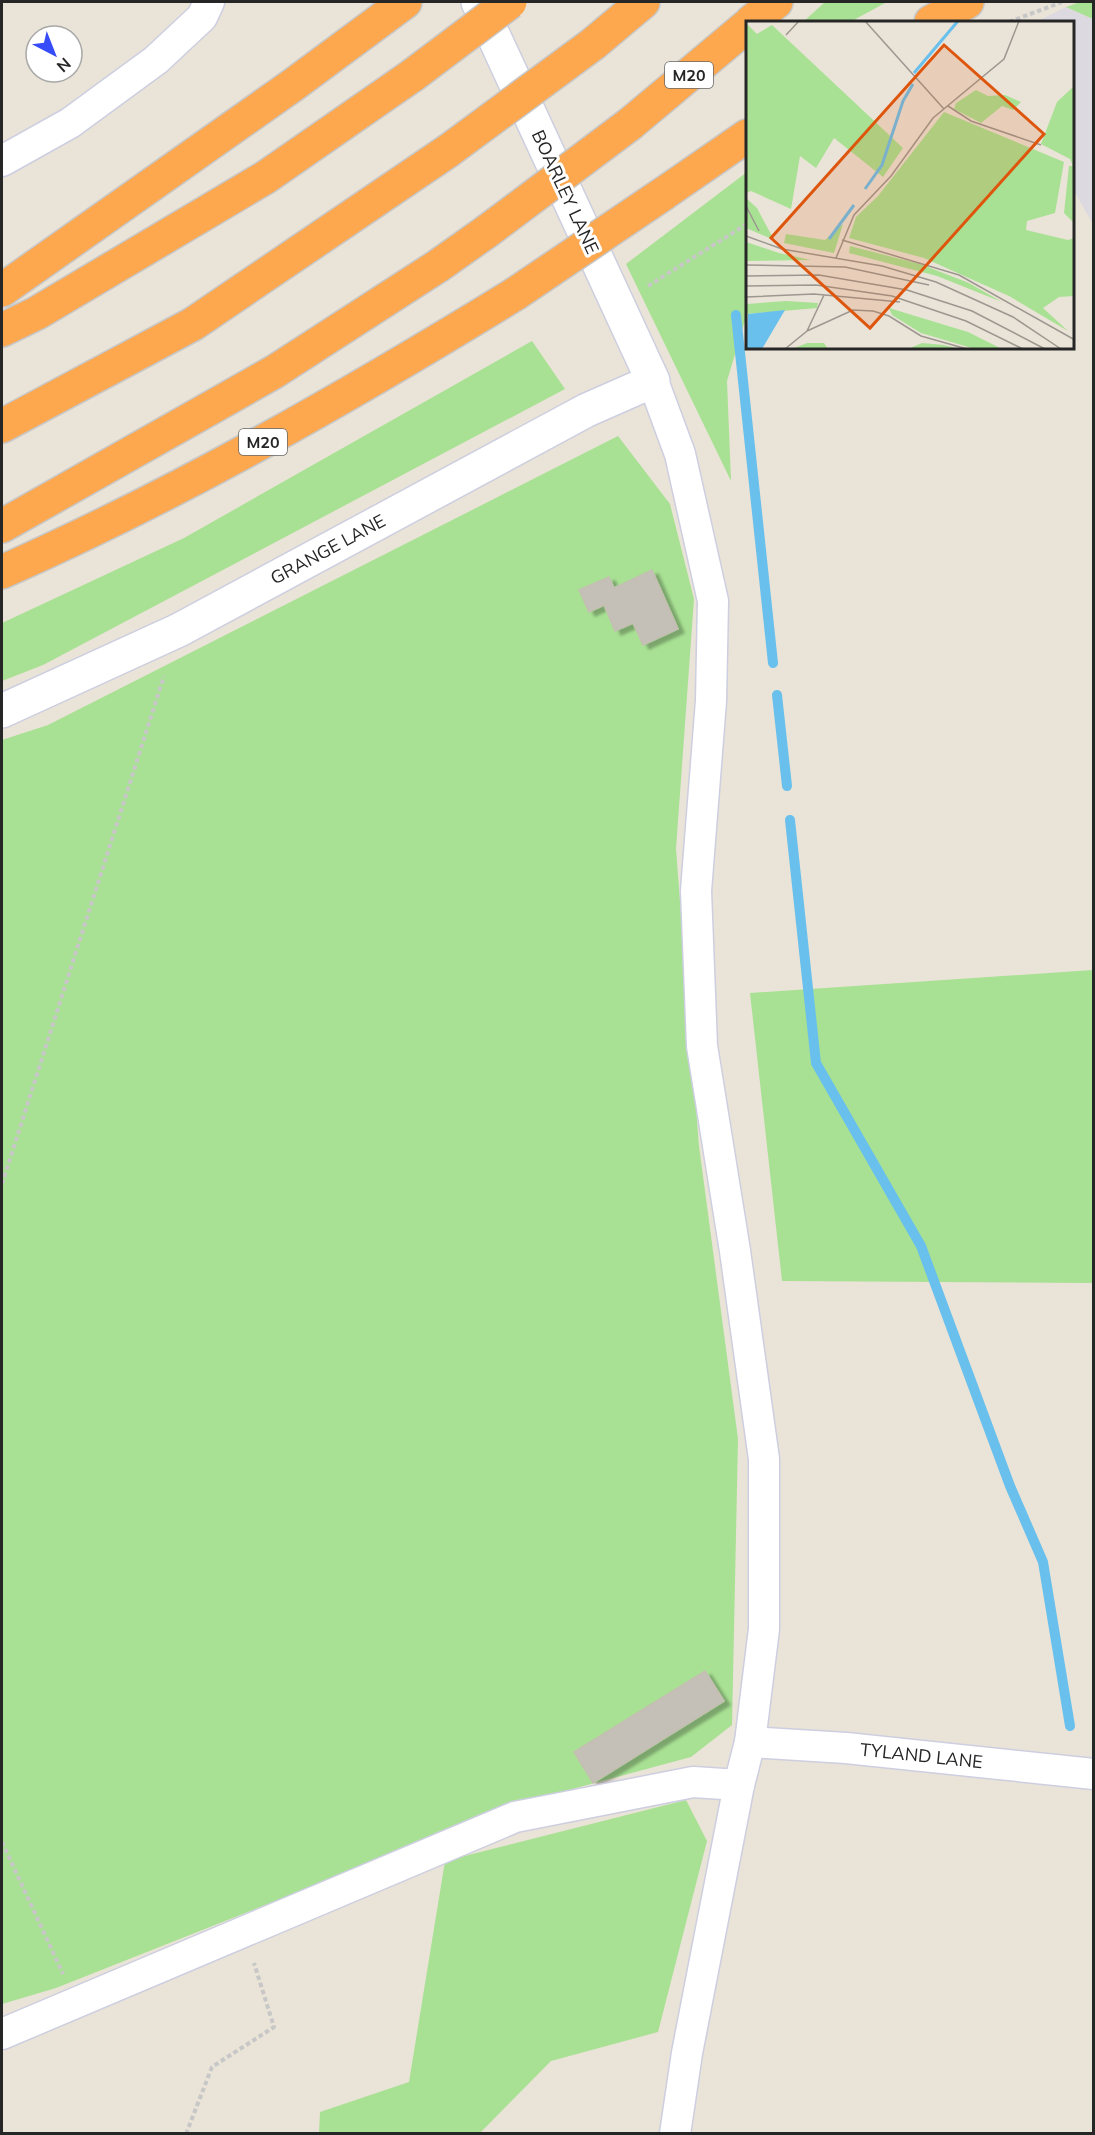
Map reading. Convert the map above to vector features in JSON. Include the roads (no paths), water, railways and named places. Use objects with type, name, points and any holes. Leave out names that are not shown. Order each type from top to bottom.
[{"type":"highway","points":[[2,330],[37,313],[266,177],[413,75],[510,2]]},
{"type":"highway","points":[[2,426],[193,324],[448,152],[593,44],[643,2]]},
{"type":"highway","points":[[752,21],[776,2]]},
{"type":"highway","points":[[933,21],[967,2]]},
{"type":"highway","points":[[2,290],[293,85],[395,9]]},
{"type":"highway","name":"M20","points":[[2,526],[274,372],[438,266],[630,124],[746,27]]},
{"type":"highway","name":"M20","points":[[2,572],[158,498],[262,443],[413,357],[515,294],[746,137]]},
{"type":"street","points":[[2,161],[70,123],[156,60],[202,17],[209,2]]},
{"type":"street","name":"BOARLEY LANE","points":[[478,2],[653,381]]},
{"type":"street","points":[[653,381],[680,454],[713,601],[711,701],[696,891],[702,1046],[735,1251],[764,1459],[764,1629],[750,1742],[739,1785],[687,2053],[675,2133]]},
{"type":"street","name":"GRANGE LANE","points":[[2,711],[179,630],[587,410],[653,381]]},
{"type":"street","name":"TYLAND LANE","points":[[750,1742],[846,1748],[1094,1774]]},
{"type":"street","points":[[2,2034],[515,1817],[693,1782],[739,1785]]},
{"type":"waterway","points":[[736,315],[773,663]]},
{"type":"waterway","points":[[777,695],[787,786]]},
{"type":"waterway","points":[[790,820],[816,1063],[921,1246],[1010,1486],[1043,1562],[1070,1726]]}]
